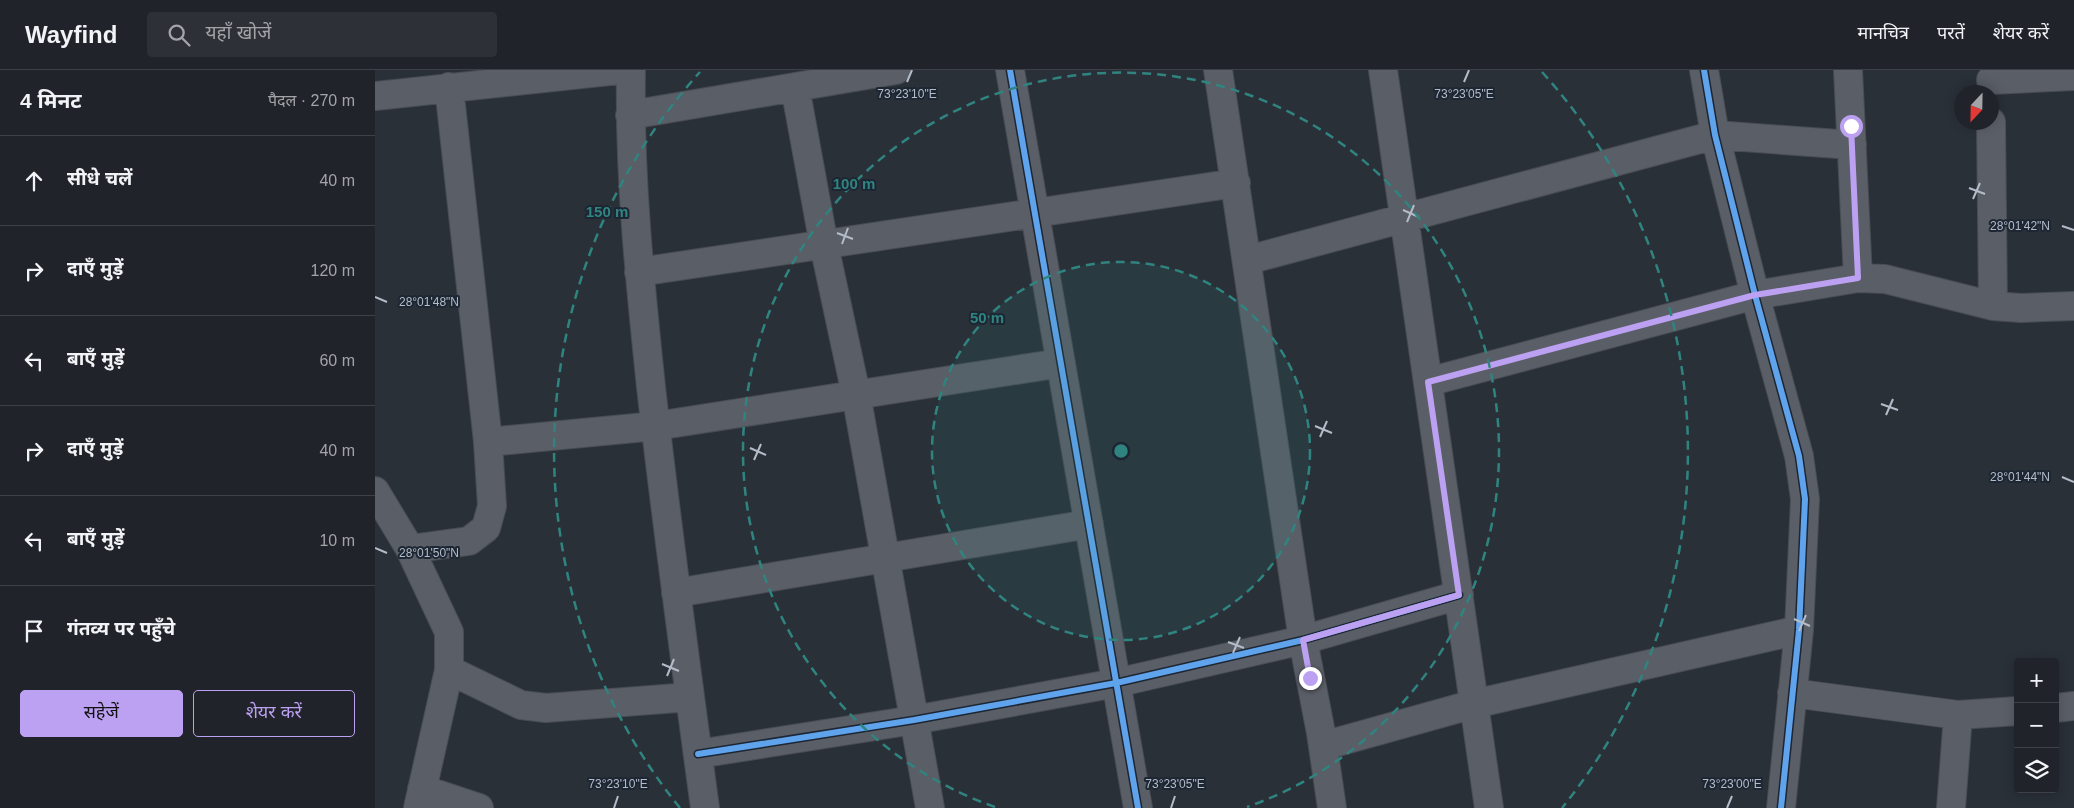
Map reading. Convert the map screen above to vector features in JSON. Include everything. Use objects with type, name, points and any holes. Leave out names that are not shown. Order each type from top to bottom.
[{"type":"street","points":[[375,96],[449,87],[496,76],[619,70]]},
{"type":"street","points":[[631,70],[630,115],[639,272],[655,426],[705,808]]},
{"type":"street","points":[[630,115],[795,87],[849,74],[895,70]]},
{"type":"street","points":[[1011,70],[1138,808]]},
{"type":"street","points":[[1219,70],[1303,640],[1323,746],[1332,808]]},
{"type":"street","points":[[1383,70],[1489,808]]},
{"type":"street","points":[[1704,70],[1715,136],[1755,295],[1799,456],[1805,499],[1799,630],[1781,808]]},
{"type":"street","points":[[1848,70],[1858,278]]},
{"type":"street","points":[[1991,81],[2074,76]]},
{"type":"street","points":[[411,549],[469,541],[486,528],[493,506],[488,442],[449,87]]},
{"type":"street","points":[[795,87],[824,244],[856,394],[930,808]]},
{"type":"street","points":[[1991,130],[1993,306]]},
{"type":"street","points":[[1248,260],[1715,136],[1852,145]]},
{"type":"street","points":[[639,272],[1236,183]]},
{"type":"street","points":[[1428,382],[1755,295],[1858,278],[1885,279],[1993,306],[2021,308],[2074,306]]},
{"type":"street","points":[[488,442],[655,426],[1061,363]]},
{"type":"street","points":[[375,491],[411,549],[449,632],[449,670],[420,798],[479,808]]},
{"type":"street","points":[[676,593],[1089,524]]},
{"type":"street","points":[[698,754],[914,720],[1116,683],[1303,640],[1459,595]]},
{"type":"street","points":[[1323,746],[1474,704],[1799,630]]},
{"type":"street","points":[[449,670],[521,706],[546,708],[690,697]]},
{"type":"street","points":[[1792,693],[1958,715],[2014,711]]},
{"type":"street","points":[[2059,708],[2074,706]]},
{"type":"street","points":[[1951,808],[1958,715]]},
{"type":"cycle path","points":[[1010,70],[1138,808]]},
{"type":"cycle path","points":[[1704,70],[1715,135],[1755,295],[1799,456],[1805,499],[1799,630],[1781,808]]},
{"type":"cycle path","points":[[698,754],[914,720],[1116,683],[1303,640],[1459,595]]},
{"type":"route","points":[[1310,678],[1303,640],[1459,595],[1428,382],[1755,295],[1858,278],[1851,126]]}]
